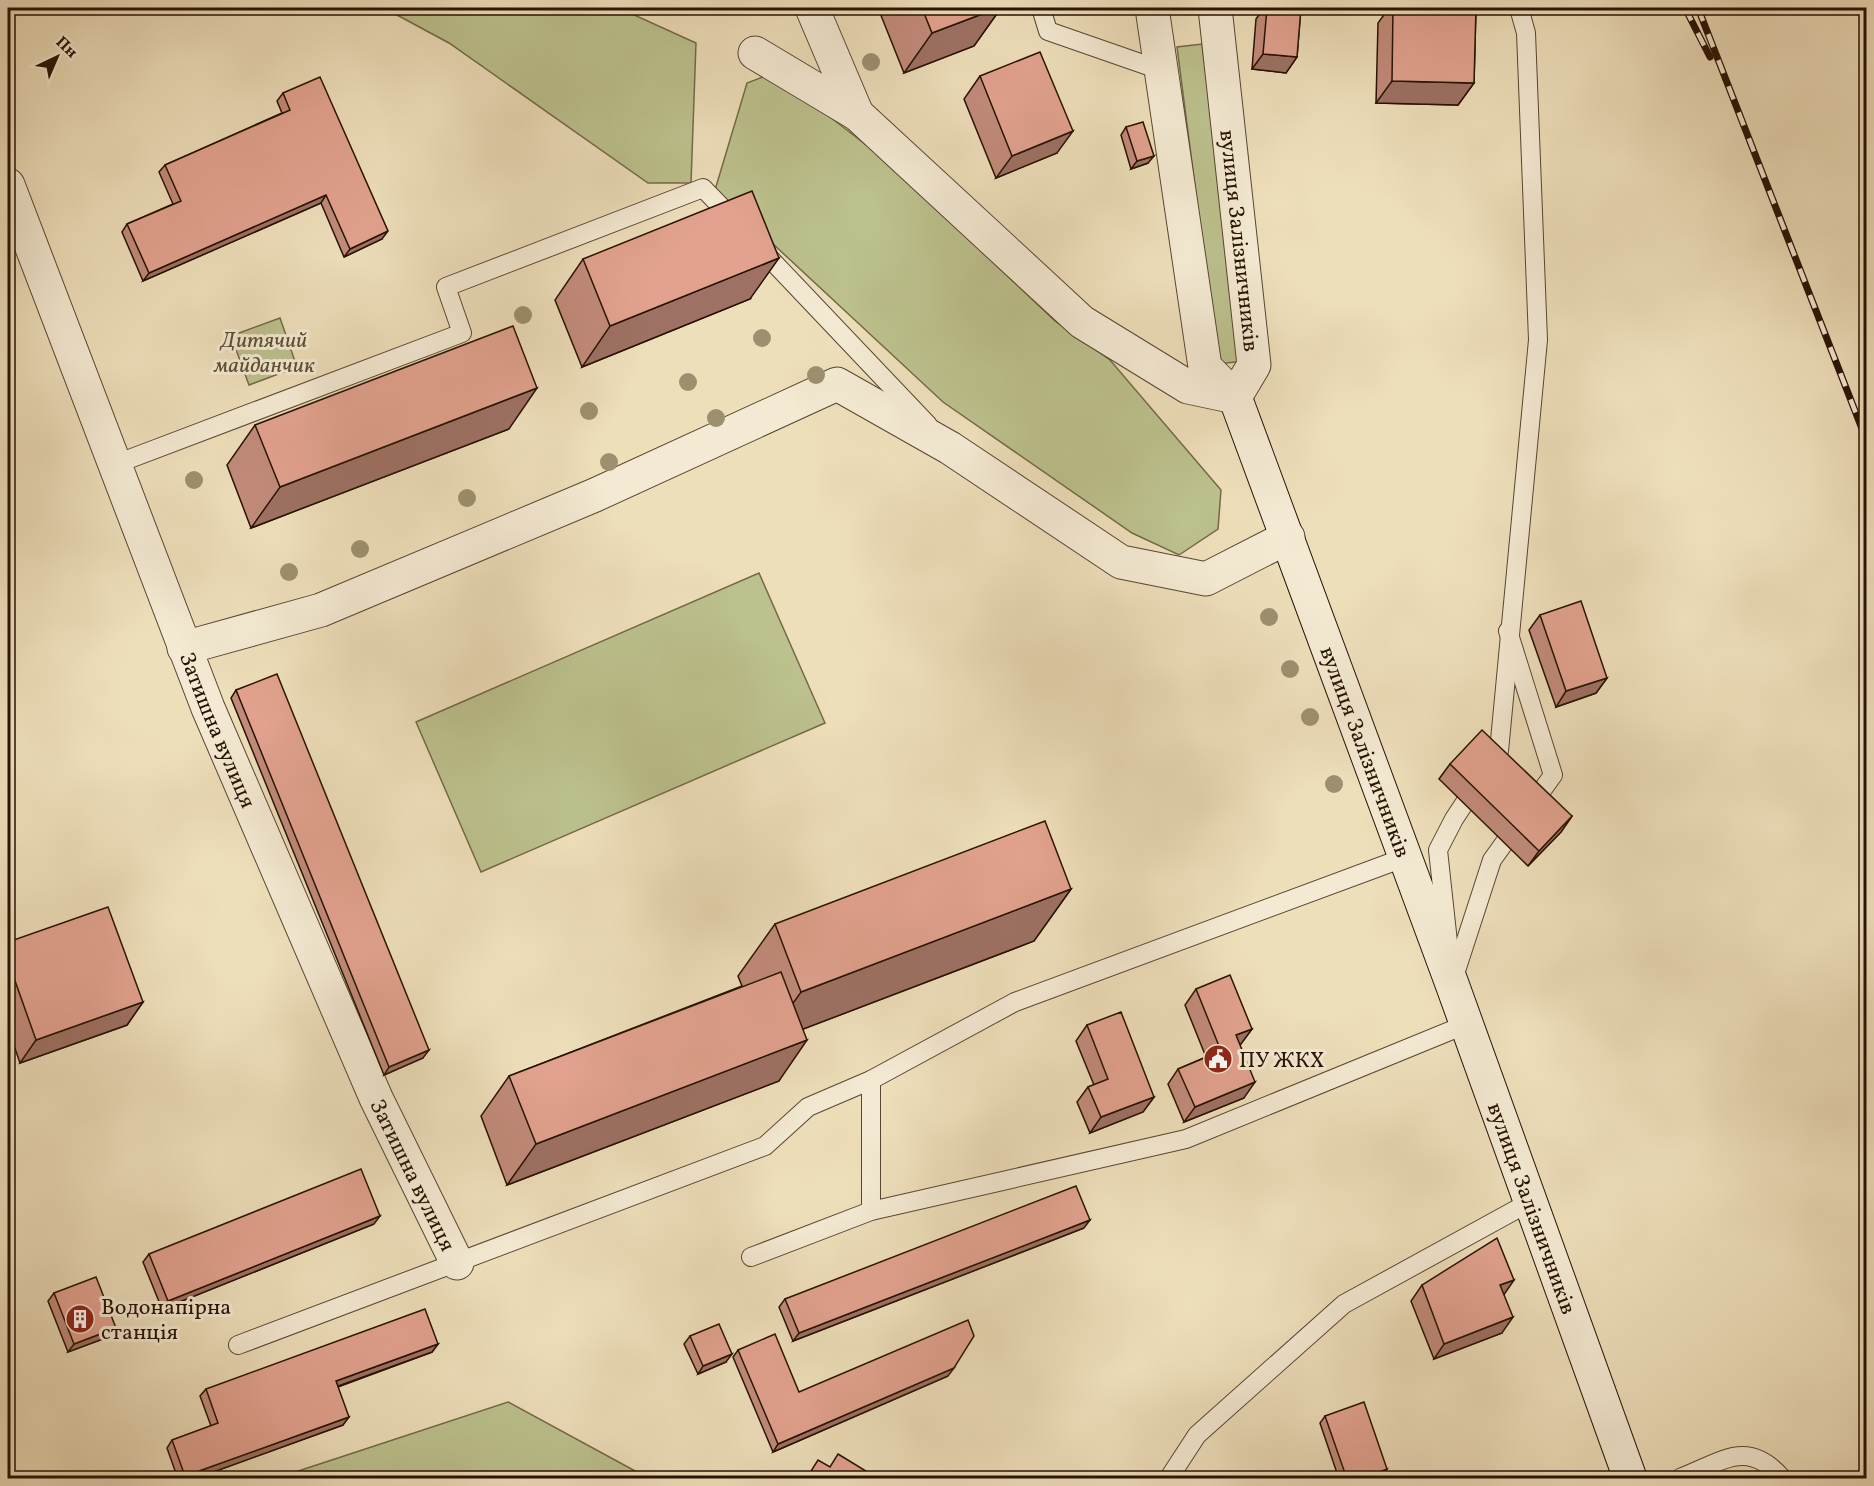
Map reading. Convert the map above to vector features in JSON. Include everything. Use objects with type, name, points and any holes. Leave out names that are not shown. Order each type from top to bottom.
[{"type":"street","points":[[812,8],[857,114]]},
{"type":"street","points":[[1152,8],[1205,368],[1235,397]]},
{"type":"street","name":"вулиця Залізничників","points":[[1215,8],[1254,365],[1235,397],[1467,1024],[1630,1479]]},
{"type":"street","points":[[754,53],[857,114],[1082,322],[1188,387],[1235,397]]},
{"type":"street","name":"Затишна вулиця","points":[[8,184],[184,648],[376,1098],[457,1263]]},
{"type":"street","points":[[184,648],[321,610],[595,495],[837,384],[950,448],[1121,562],[1206,579],[1288,537]]},
{"type":"lane","points":[[1041,8],[1048,31],[1162,71]]},
{"type":"lane","points":[[1452,984],[1438,850],[1454,819],[1499,752],[1508,631],[1538,340],[1526,33],[1519,8]]},
{"type":"lane","points":[[116,464],[462,333],[446,287],[703,188],[950,448]]},
{"type":"lane","points":[[1452,984],[1491,860],[1553,775],[1508,631]]},
{"type":"lane","points":[[238,1345],[765,1146],[808,1107],[871,1080],[1015,1002],[1406,857]]},
{"type":"lane","points":[[751,1257],[871,1211],[1186,1139],[1467,1024]]},
{"type":"lane","points":[[871,1080],[871,1211]]},
{"type":"lane","points":[[1169,1479],[1197,1435],[1344,1304],[1530,1202]]},
{"type":"lane","points":[[1680,1479],[1741,1454],[1768,1462],[1782,1479]]},
{"type":"green space","points":[[384,8],[619,8],[696,43],[691,183],[648,183],[449,43]]},
{"type":"green space","points":[[1202,44],[1244,361],[1218,364],[1177,47]]},
{"type":"green space","points":[[773,73],[887,161],[1055,321],[1110,360],[1221,490],[1218,529],[1179,555],[1132,533],[943,402],[715,190],[747,83]]},
{"type":"green space","name":"Дитячий майданчик","points":[[280,318],[297,367],[249,385],[231,336]]},
{"type":"green space","points":[[759,573],[825,723],[481,872],[416,722]]},
{"type":"green space","points":[[508,1402],[648,1478],[277,1478]]},
{"type":"building","points":[[922,8],[998,8],[932,33]]},
{"type":"building","points":[[1267,8],[1301,8],[1297,57],[1263,54]]},
{"type":"building","points":[[1393,8],[1476,8],[1474,83],[1392,81]]},
{"type":"building","points":[[1040,52],[1073,131],[1012,156],[980,76]]},
{"type":"building","points":[[320,77],[388,231],[350,249],[326,195],[149,273],[127,224],[181,201],[165,165],[290,110],[283,93]]},
{"type":"building","points":[[1143,122],[1154,156],[1137,161],[1126,127]]},
{"type":"building","points":[[752,191],[779,258],[610,326],[583,259]]},
{"type":"building","points":[[513,326],[537,388],[280,487],[255,425]]},
{"type":"building","points":[[1581,601],[1607,678],[1566,691],[1540,615]]},
{"type":"building","points":[[277,674],[429,1050],[389,1067],[236,690]]},
{"type":"building","points":[[1482,730],[1572,816],[1539,851],[1450,764]]},
{"type":"building","points":[[1045,821],[1071,889],[801,992],[775,924]]},
{"type":"building","points":[[108,907],[143,1002],[36,1040],[8,961],[8,942]]},
{"type":"building","points":[[781,972],[807,1040],[536,1144],[509,1076]]},
{"type":"building","points":[[1230,975],[1252,1029],[1236,1035],[1255,1082],[1195,1107],[1178,1069],[1221,1051],[1196,989]]},
{"type":"building","points":[[1121,1012],[1154,1097],[1101,1117],[1088,1087],[1108,1079],[1087,1025]]},
{"type":"building","points":[[361,1169],[380,1216],[168,1301],[149,1254]]},
{"type":"building","points":[[1076,1186],[1090,1220],[799,1333],[785,1299]]},
{"type":"building","points":[[1497,1238],[1514,1280],[1500,1285],[1513,1317],[1444,1344],[1422,1285]]},
{"type":"building","name":"Водонапірна станція","points":[[96,1277],[116,1328],[74,1344],[54,1293]]},
{"type":"building","points":[[425,1309],[438,1344],[336,1381],[349,1417],[185,1476],[172,1440],[218,1423],[206,1389]]},
{"type":"building","points":[[968,1320],[974,1336],[954,1368],[778,1444],[738,1350],[775,1334],[799,1392]]},
{"type":"building","points":[[719,1324],[732,1354],[703,1366],[690,1336]]},
{"type":"building","points":[[1364,1402],[1387,1469],[1361,1479],[1347,1479],[1325,1416]]},
{"type":"building","points":[[838,1454],[879,1479],[806,1479],[818,1460],[830,1467]]},
{"type":"railway","points":[[1685,8],[1710,57]]},
{"type":"railway","points":[[1698,8],[1866,439]]},
{"type":"place","name":"ПУ ЖКХ","points":[[1218,1059]]},
{"type":"place","name":"Водонапірна станція","points":[[80,1319]]}]
